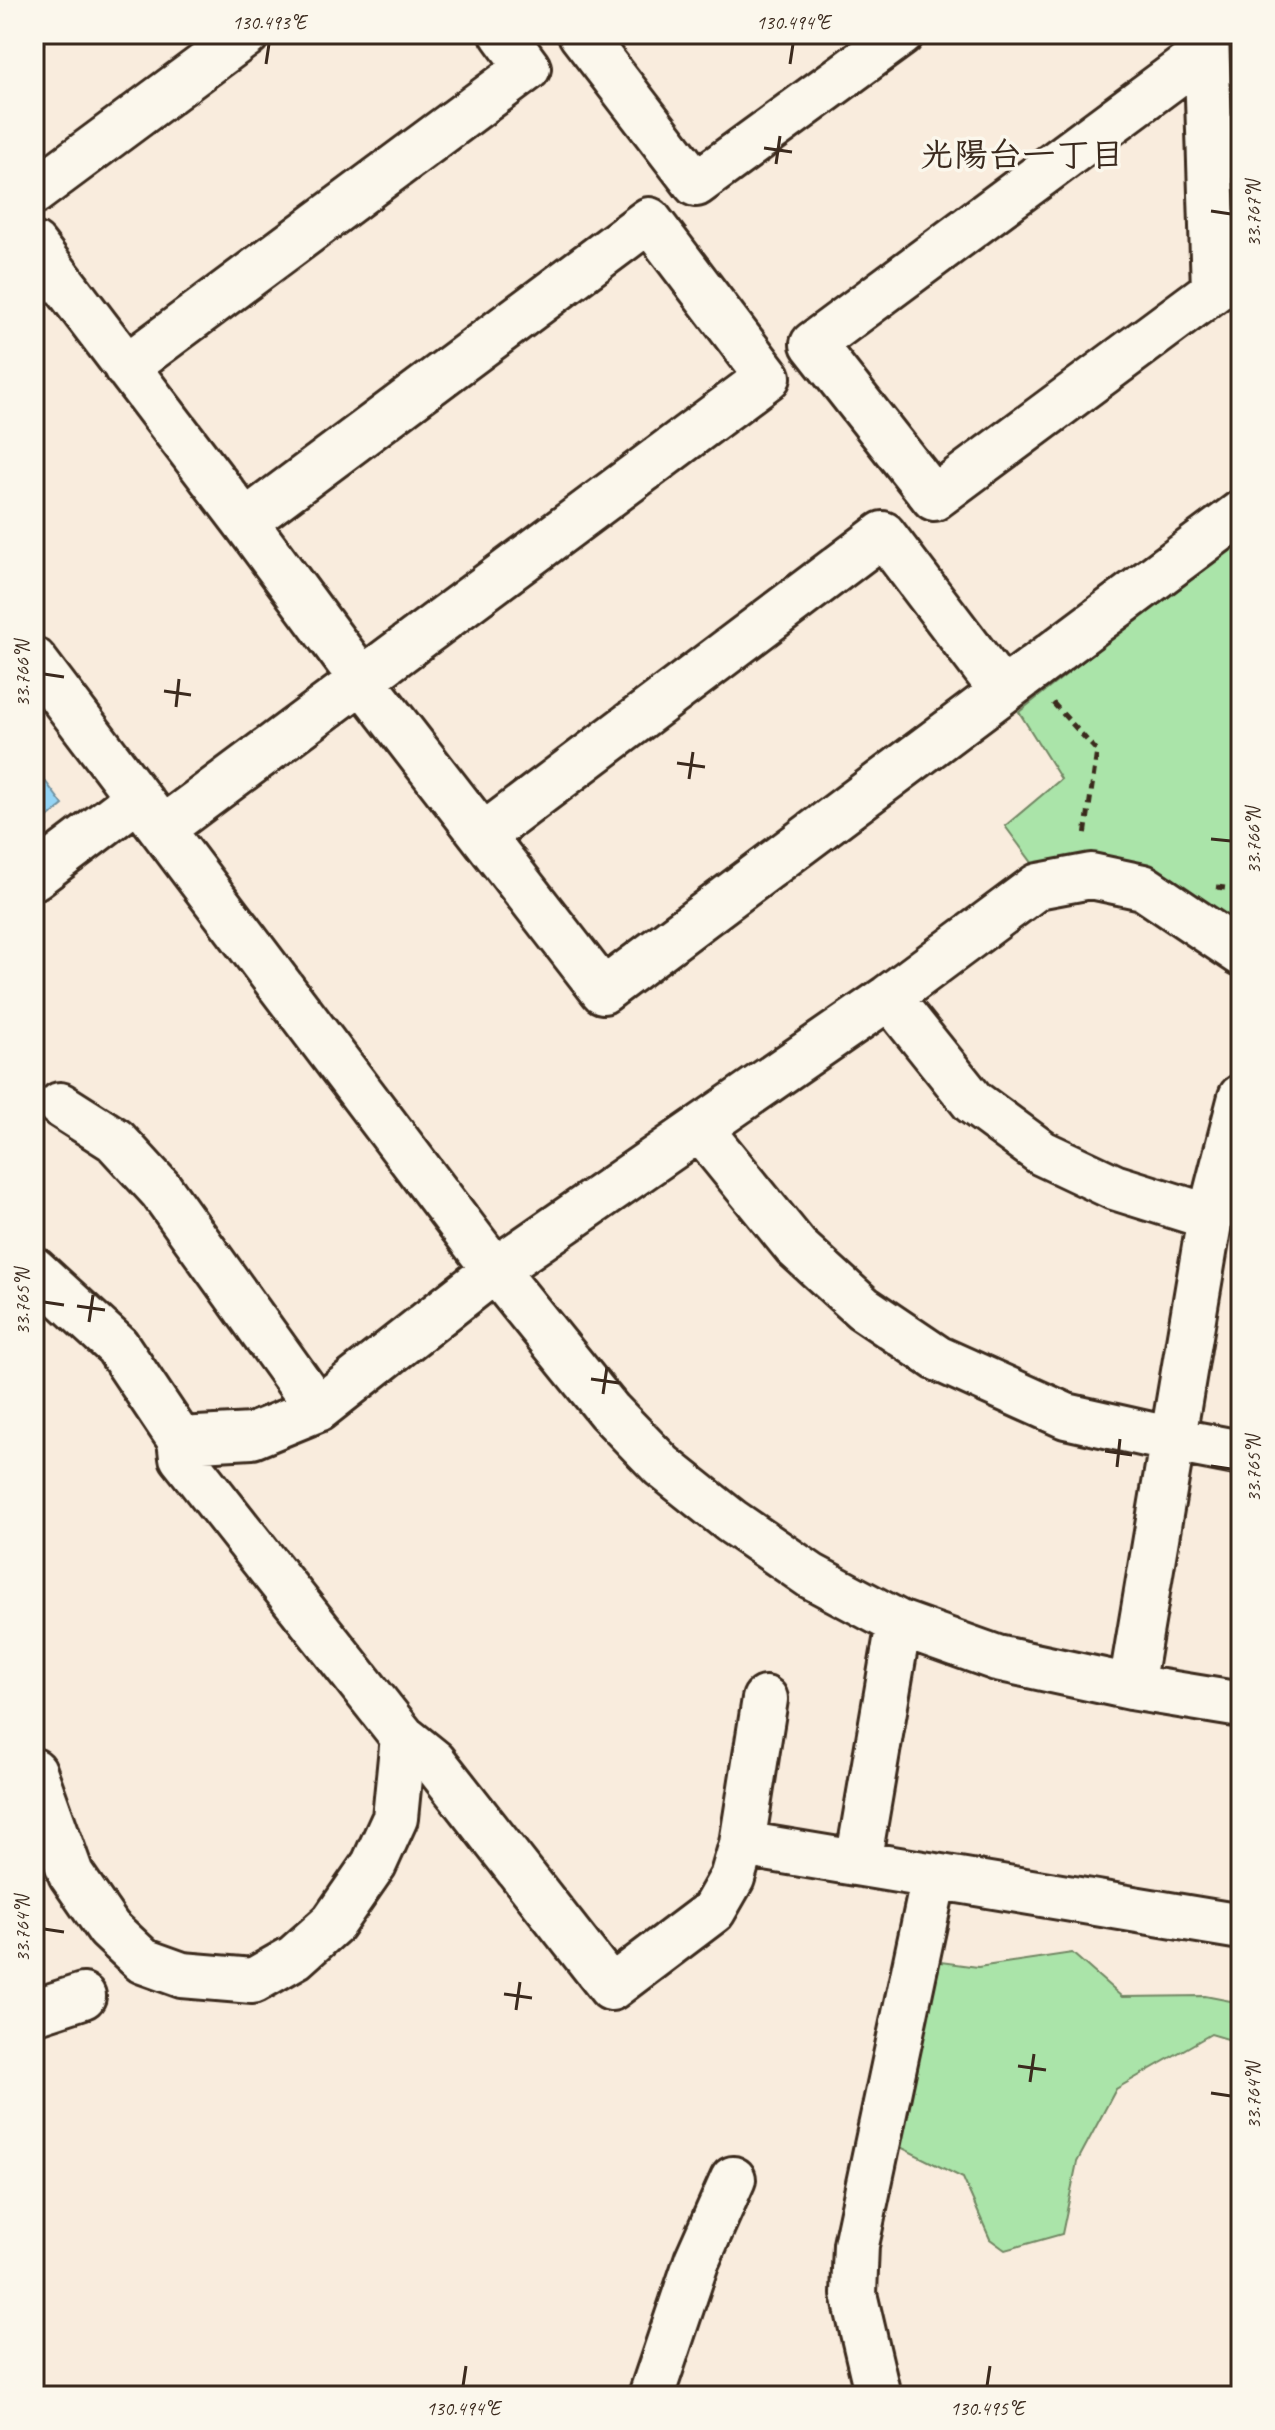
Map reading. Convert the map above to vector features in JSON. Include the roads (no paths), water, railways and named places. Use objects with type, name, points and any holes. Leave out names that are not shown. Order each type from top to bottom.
[{"type":"street","points":[[34,192],[247,34]]},
{"type":"street","points":[[126,367],[528,68],[503,34]]},
{"type":"street","points":[[581,34],[696,184],[901,34]]},
{"type":"street","points":[[1206,43],[1214,290],[934,498],[813,344],[1206,43]]},
{"type":"street","points":[[34,877],[150,814],[362,680],[768,377],[649,220],[245,522]]},
{"type":"street","points":[[34,245],[362,680],[603,991],[1241,513]]},
{"type":"street","points":[[484,835],[883,534],[1015,682]]},
{"type":"street","points":[[34,660],[495,1270],[609,1411],[662,1466],[731,1521],[811,1576],[899,1623],[997,1658],[1131,1687],[1241,1705]]},
{"type":"street","points":[[180,1440],[252,1436],[318,1409],[495,1270],[889,997],[1038,886],[1091,876],[1143,887],[1241,953]]},
{"type":"street","points":[[889,997],[973,1102],[1042,1153],[1114,1187],[1210,1217]]},
{"type":"street","points":[[1131,1687],[1210,1217],[1241,1097]]},
{"type":"street","points":[[60,1105],[115,1140],[161,1190],[318,1409]]},
{"type":"street","points":[[700,1129],[796,1247],[863,1308],[937,1358],[1066,1416],[1241,1453]]},
{"type":"street","points":[[34,1270],[117,1346],[180,1440],[182,1457],[403,1737],[434,1762],[611,1988],[713,1911],[732,1878],[742,1844],[765,1699]]},
{"type":"street","points":[[858,1863],[899,1623]]},
{"type":"street","points":[[34,1771],[71,1874],[109,1929],[143,1961],[182,1975],[253,1981],[295,1957],[333,1923],[374,1864],[395,1818],[403,1737]]},
{"type":"street","points":[[742,1844],[1241,1927]]},
{"type":"street","points":[[878,2396],[854,2294],[856,2245],[934,1877]]},
{"type":"street","points":[[34,2012],[83,1996]]},
{"type":"street","points":[[651,2396],[697,2260],[733,2179]]},
{"type":"water","points":[[34,766],[63,805],[34,829]]},
{"type":"railway","points":[[34,49],[53,34]]},
{"type":"district","name":"光陽台一丁目","points":[[1022,154]]}]
